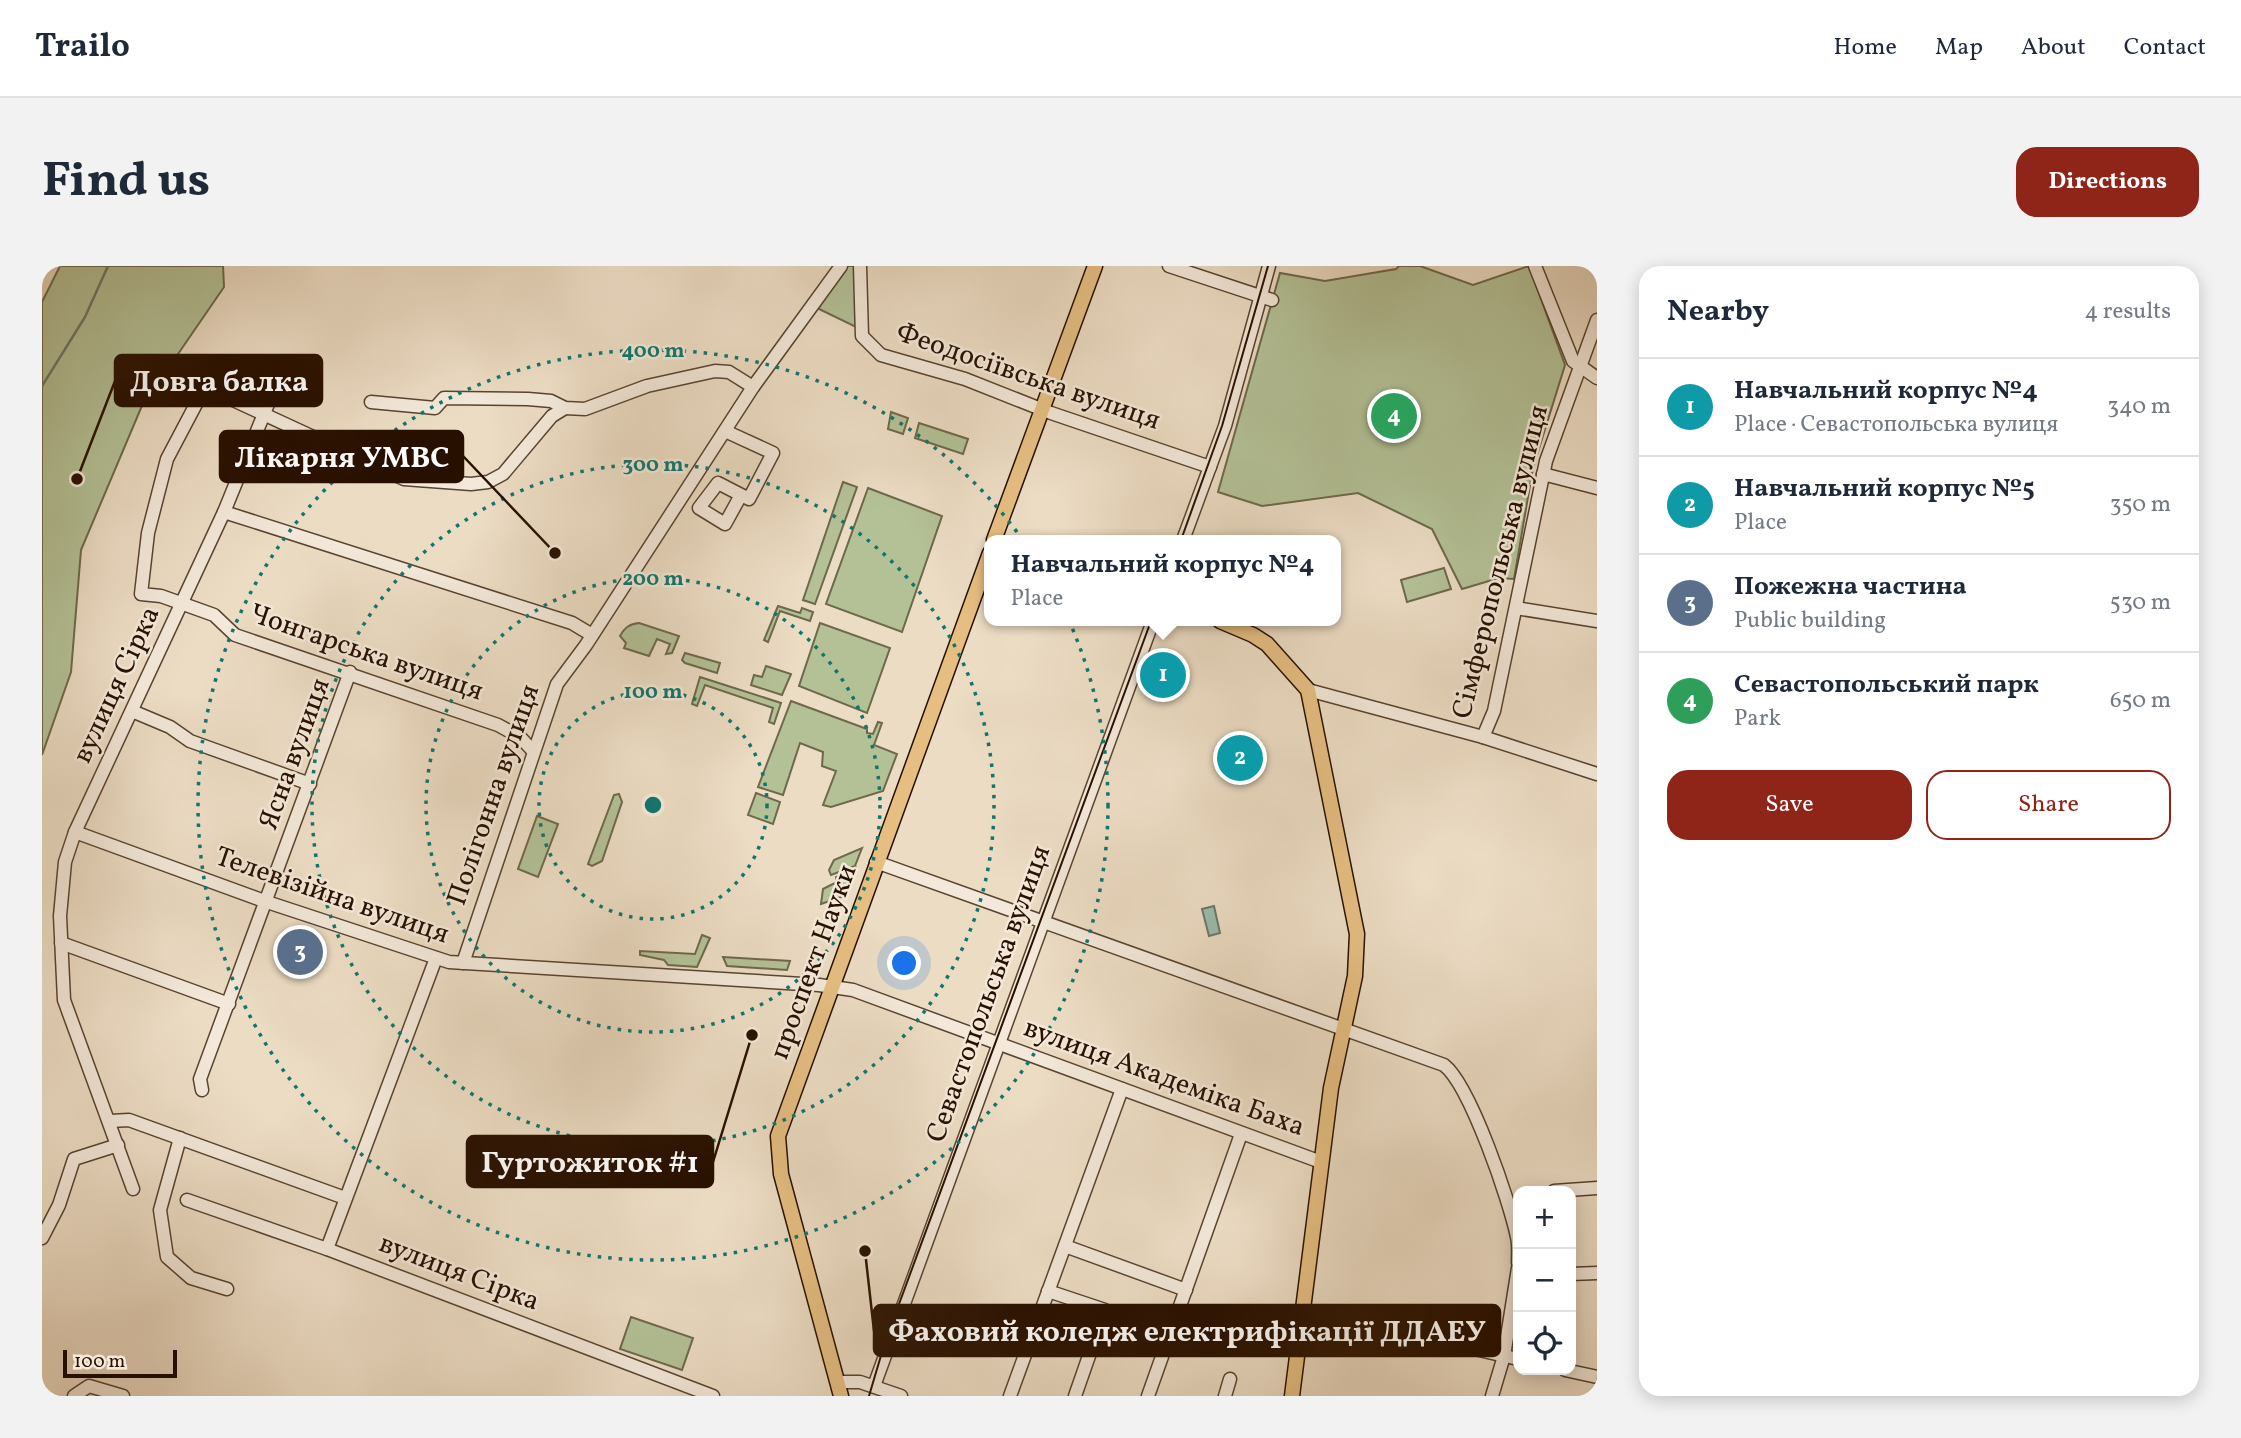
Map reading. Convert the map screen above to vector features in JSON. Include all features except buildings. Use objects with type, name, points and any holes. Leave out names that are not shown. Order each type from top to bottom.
[{"type":"main road","points":[[997,535],[1095,266]]},
{"type":"main road","name":"проспект Науки","points":[[840,1389],[777,1153],[781,1122],[984,569]]},
{"type":"main road","points":[[1230,626],[1267,644],[1308,690],[1357,934],[1357,960],[1331,1088],[1292,1396]]},
{"type":"street","name":"Полігонна вулиця","points":[[463,963],[557,684],[592,635],[753,387],[841,266]]},
{"type":"street","name":"Феодосіївська вулиця","points":[[860,266],[862,336],[881,355],[965,379],[1042,409],[1210,467]]},
{"type":"street","points":[[1170,266],[1266,298]]},
{"type":"street","points":[[1185,535],[1266,298],[1269,266]]},
{"type":"street","points":[[1535,266],[1573,361],[1597,378]]},
{"type":"street","name":"Сімферопольська вулиця","points":[[1483,737],[1494,711],[1543,474],[1561,414],[1581,369],[1597,320]]},
{"type":"street","points":[[263,416],[404,479],[471,484],[488,482],[503,474],[552,416],[565,408],[600,405],[647,386],[715,371],[729,372],[753,387]]},
{"type":"street","name":"вулиця Сірка","points":[[133,1189],[64,1000],[60,916],[65,862],[75,832],[224,512],[281,372]]},
{"type":"street","name":"Чонгарська вулиця","points":[[263,416],[205,387],[167,459],[148,533],[141,594],[161,596],[214,615],[235,635],[350,672],[498,725],[520,737],[533,751]]},
{"type":"street","points":[[372,402],[435,408],[444,398],[501,397],[551,401],[565,408]]},
{"type":"street","points":[[725,431],[773,453],[750,499],[741,495]]},
{"type":"street","points":[[1543,474],[1597,488]]},
{"type":"street","points":[[224,512],[572,623],[592,635]]},
{"type":"street","points":[[1516,608],[1597,621]]},
{"type":"street","name":"Севастопольська вулиця","points":[[874,1386],[1151,626]]},
{"type":"street","name":"Ясна вулиця","points":[[201,1090],[200,1079],[350,672]]},
{"type":"street","points":[[1308,690],[1483,737],[1597,774]]},
{"type":"street","points":[[132,712],[170,727],[190,741],[310,785]]},
{"type":"street","name":"Телевізійна вулиця","points":[[75,832],[267,902],[436,958],[463,963],[831,986]]},
{"type":"street","points":[[877,862],[1435,1061],[1453,1071],[1512,1194],[1517,1249]]},
{"type":"street","points":[[61,943],[229,1004]]},
{"type":"street","points":[[327,1249],[436,958]]},
{"type":"street","name":"вулиця Академіка Баха","points":[[831,986],[853,990],[1321,1162]]},
{"type":"street","points":[[1010,1396],[1122,1089]]},
{"type":"street","points":[[110,1121],[129,1119],[345,1198]]},
{"type":"street","points":[[1148,1396],[1241,1134]]},
{"type":"street","points":[[180,1138],[160,1210],[167,1257],[191,1278],[228,1289]]},
{"type":"street","points":[[42,1238],[58,1205],[74,1159],[118,1145]]},
{"type":"street","points":[[1576,1189],[1597,1188]]},
{"type":"street","name":"вулиця Сірка","points":[[187,1200],[327,1249],[713,1396]]},
{"type":"street","points":[[1065,1246],[1186,1290]]},
{"type":"street","points":[[1576,1274],[1597,1273]]},
{"type":"street","points":[[1048,1291],[1105,1310],[1075,1396]]},
{"type":"street","points":[[1492,1396],[1504,1356],[1513,1298]]},
{"type":"street","points":[[1393,1329],[1513,1358]]},
{"type":"street","points":[[1576,1372],[1597,1377]]},
{"type":"street","points":[[1224,1396],[1230,1379]]},
{"type":"street","points":[[74,1396],[89,1386],[123,1396]]},
{"type":"street","points":[[840,1389],[874,1386],[901,1396]]},
{"type":"shaded area","points":[[60,266],[223,266],[224,287],[141,408],[81,550],[71,672],[42,755],[42,302]]},
{"type":"shaded area","points":[[846,266],[857,266],[856,327],[817,308]]},
{"type":"shaded area","points":[[1399,266],[1420,266],[1473,285],[1529,266],[1565,365],[1533,468],[1514,579],[1499,578],[1462,589],[1432,529],[1358,493],[1262,506],[1218,492],[1280,273],[1325,281],[1396,269]]},
{"type":"shaded area","points":[[891,412],[908,418],[903,434],[888,429]]},
{"type":"shaded area","points":[[919,423],[968,439],[963,454],[915,438]]},
{"type":"shaded area","points":[[843,482],[857,487],[815,604],[803,600]]},
{"type":"shaded area","points":[[868,488],[942,516],[902,632],[826,604]]},
{"type":"shaded area","points":[[1444,568],[1451,589],[1407,602],[1401,580]]},
{"type":"shaded area","points":[[778,606],[800,613],[802,608],[813,612],[810,621],[780,611],[768,642],[764,640]]},
{"type":"shaded area","points":[[639,623],[679,636],[672,653],[666,654],[670,644],[657,639],[649,656],[624,648],[626,643],[620,636],[628,626]]},
{"type":"shaded area","points":[[820,623],[890,648],[867,713],[799,686]]},
{"type":"shaded area","points":[[685,653],[720,663],[717,673],[685,663],[682,660]]},
{"type":"shaded area","points":[[766,666],[791,674],[782,695],[751,685],[754,675],[762,677]]},
{"type":"shaded area","points":[[700,677],[781,703],[774,724],[769,722],[773,708],[705,685],[697,706],[692,704]]},
{"type":"shaded area","points":[[791,701],[867,729],[867,733],[873,734],[878,722],[882,723],[874,745],[897,754],[883,791],[831,807],[823,805],[836,771],[822,766],[823,752],[800,743],[783,795],[758,787]]},
{"type":"shaded area","points":[[756,793],[780,802],[773,824],[748,815]]},
{"type":"shaded area","points":[[619,794],[622,802],[602,861],[592,866],[588,864],[614,795]]},
{"type":"shaded area","points":[[537,816],[558,824],[538,877],[518,869]]},
{"type":"shaded area","points":[[862,848],[855,866],[831,875],[829,870],[834,860]]},
{"type":"shaded area","points":[[855,868],[844,896],[821,904],[823,889],[837,882],[836,877]]},
{"type":"shaded area","points":[[1214,906],[1220,933],[1209,936],[1202,909]]},
{"type":"shaded area","points":[[702,935],[710,938],[697,967],[668,965],[664,960],[640,955],[640,951],[695,954]]},
{"type":"shaded area","points":[[723,957],[790,961],[787,970],[727,966]]},
{"type":"shaded area","points":[[631,1317],[693,1338],[682,1370],[620,1349]]},
{"type":"waterway","points":[[42,386],[85,317],[108,266]]},
{"type":"tram line","points":[[1183,535],[1222,426],[1268,266]]},
{"type":"tram line","points":[[869,1396],[885,1342],[1149,626]]},
{"type":"place","name":"Севастопольський парк","points":[[1394,416]]},
{"type":"place","name":"Довга балка","points":[[77,479]]},
{"type":"place","name":"Лікарня УМВС","points":[[555,553]]},
{"type":"place","name":"Навчальний корпус №4","points":[[1163,675]]},
{"type":"place","name":"Навчальний корпус №5","points":[[1240,758]]},
{"type":"place","name":"Пожежна частина","points":[[300,952]]},
{"type":"place","name":"Гуртожиток #1","points":[[752,1035]]},
{"type":"place","name":"Фаховий коледж електрифікації ДДАЕУ","points":[[865,1251]]}]
